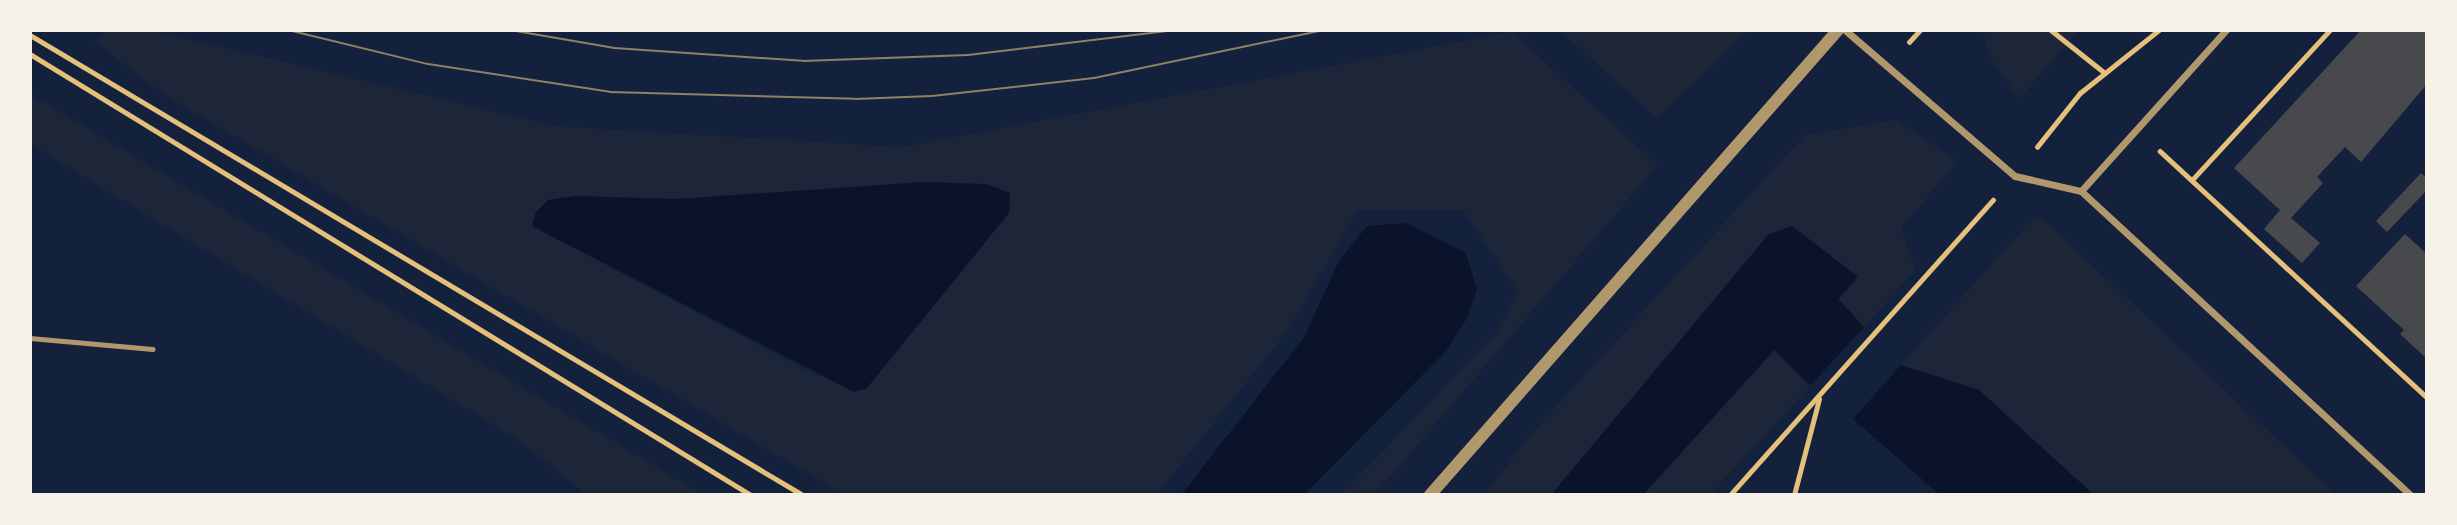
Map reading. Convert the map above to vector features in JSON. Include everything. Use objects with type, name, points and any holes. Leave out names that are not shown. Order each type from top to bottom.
[{"type":"street","points":[[1430,495],[1838,30]]},
{"type":"street","points":[[1845,30],[2015,176],[2081,191],[2411,495]]},
{"type":"street","points":[[2081,191],[2226,30]]},
{"type":"lane","points":[[30,338],[153,349]]},
{"type":"path","points":[[2051,30],[2105,73]]},
{"type":"path","points":[[1730,495],[2015,176],[2080,93],[2159,30]]},
{"type":"path","points":[[2192,180],[2330,30]]},
{"type":"path","points":[[30,35],[803,495]]},
{"type":"path","points":[[30,54],[751,495]]},
{"type":"path","points":[[2137,129],[2427,397]]},
{"type":"path","points":[[1794,495],[1819,398]]},
{"type":"shaded area","points":[[108,30],[149,30],[555,126],[902,147],[1512,32],[1658,165],[1374,495],[1341,495],[1497,333],[1518,291],[1463,210],[1358,210],[1287,331],[1156,495],[845,495],[163,94],[95,41]],"holes":[[[924,182],[819,377],[532,226],[575,196],[677,199]]]},
{"type":"shaded area","points":[[1559,30],[1748,30],[1657,118]]},
{"type":"shaded area","points":[[1983,30],[2079,30],[2019,99],[1989,56]]},
{"type":"shaded area","points":[[30,94],[703,495],[587,495],[519,440],[30,144]]},
{"type":"shaded area","points":[[1897,120],[1957,162],[1901,228],[1915,271],[1864,327],[1838,299],[1858,276],[1792,226],[1768,235],[1551,495],[1484,495],[1533,432],[1805,135]]},
{"type":"shaded area","points":[[925,182],[987,184],[1010,193],[1009,213],[867,388],[854,392],[532,226],[536,212],[548,200],[575,196],[677,199]]},
{"type":"shaded area","points":[[2035,216],[2046,222],[2336,495],[2094,495],[1979,390],[1901,365]]},
{"type":"shaded area","points":[[1406,223],[1466,253],[1477,289],[1467,318],[1447,350],[1304,495],[1181,495],[1304,337],[1339,261],[1367,226]]},
{"type":"shaded area","points":[[1792,226],[1858,277],[1838,299],[1864,327],[1810,386],[1774,350],[1643,495],[1551,495],[1768,235]]},
{"type":"shaded area","points":[[1775,350],[1810,386],[1710,495],[1643,495]]},
{"type":"shaded area","points":[[1901,365],[1979,390],[2094,495],[1940,495],[1853,419]]},
{"type":"building","points":[[2361,30],[2427,30],[2427,84],[2361,162],[2345,147],[2317,177],[2323,183],[2291,218],[2320,243],[2302,263],[2264,229],[2280,210],[2234,168]]},
{"type":"building","points":[[2421,173],[2427,178],[2427,190],[2387,232],[2376,221]]},
{"type":"building","points":[[2405,234],[2427,254],[2427,359],[2400,334],[2404,330],[2356,286]]},
{"type":"tram line","points":[[288,30],[428,64],[610,92],[855,99],[932,96],[1094,78],[1323,30]]},
{"type":"tram line","points":[[510,30],[614,48],[803,61],[968,55],[1176,30]]}]
